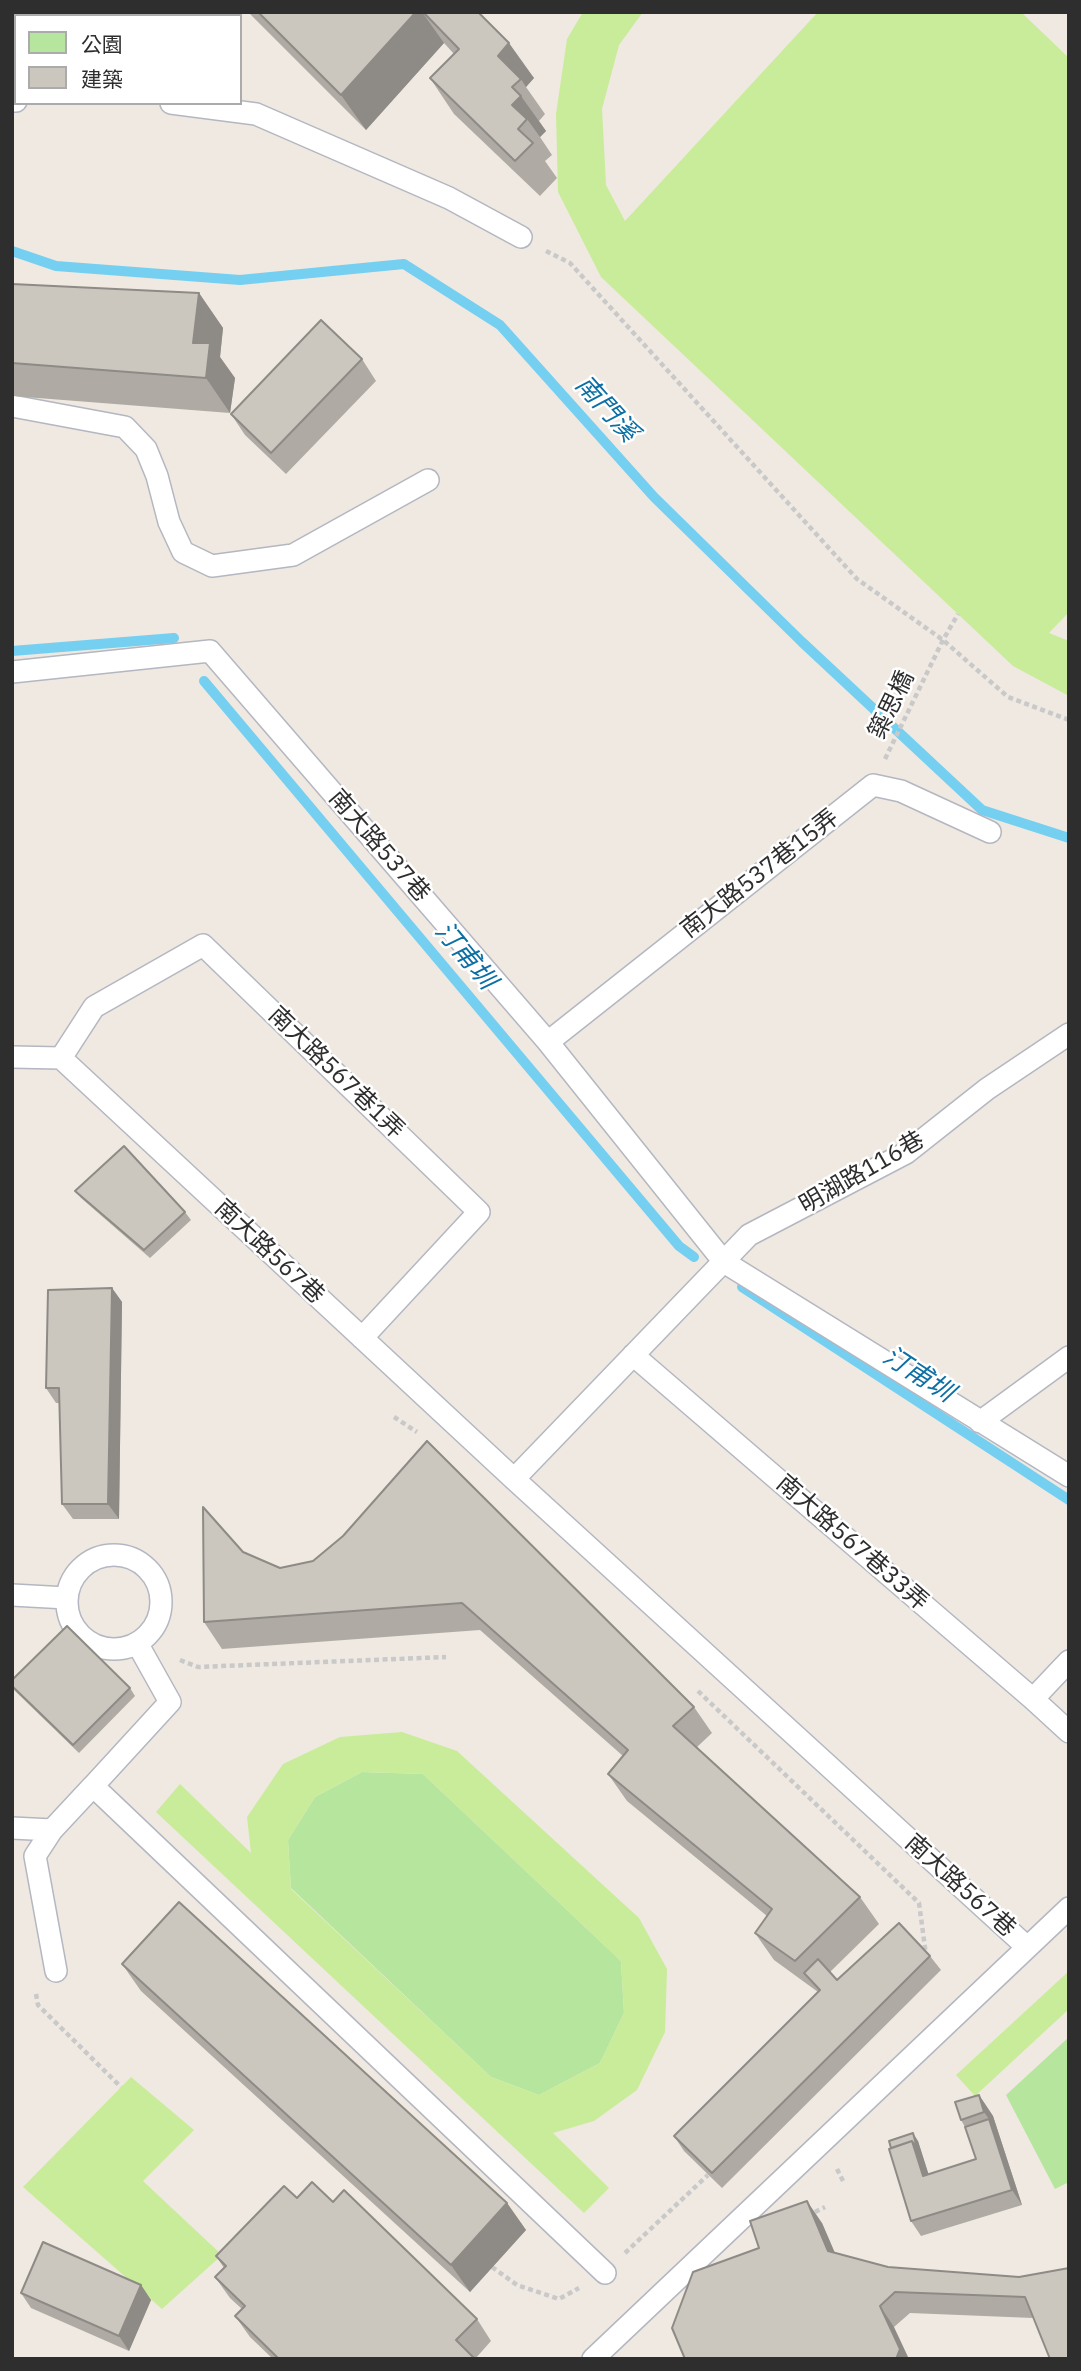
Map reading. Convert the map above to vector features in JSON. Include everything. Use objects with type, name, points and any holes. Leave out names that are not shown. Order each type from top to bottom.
[{"type":"lane","points":[[186,105],[256,114],[449,198],[521,237]]},
{"type":"lane","points":[[12,406],[125,427],[146,449],[157,476],[169,522],[184,552],[212,566],[293,555],[428,480]]},
{"type":"lane","name":"南大路537巷","points":[[12,672],[210,651],[548,1042],[724,1262],[1069,1476]]},
{"type":"lane","points":[[873,785],[901,791],[990,832]]},
{"type":"lane","name":"南大路537巷15弄","points":[[548,1042],[873,785]]},
{"type":"lane","name":"南大路567巷1弄","points":[[61,1058],[94,1007],[203,945],[479,1212],[362,1338]]},
{"type":"lane","name":"明湖路116巷","points":[[724,1262],[750,1235],[906,1153],[987,1089],[1069,1034]]},
{"type":"lane","points":[[12,1057],[61,1058]]},
{"type":"lane","name":"南大路567巷","points":[[61,1058],[514,1479],[1027,1947],[593,2359]]},
{"type":"lane","points":[[514,1479],[724,1262]]},
{"type":"lane","name":"南大路567巷33弄","points":[[633,1355],[1069,1732]]},
{"type":"lane","points":[[979,1422],[1069,1357]]},
{"type":"lane","points":[[115,1555],[142,1564],[153,1575],[160,1589],[161,1605],[149,1633],[137,1643],[109,1649],[83,1637],[68,1613],[67,1598],[77,1572],[88,1562],[100,1556],[115,1555]]},
{"type":"lane","points":[[12,1595],[67,1598]]},
{"type":"lane","points":[[56,1971],[35,1856],[52,1830],[170,1702],[137,1643]]},
{"type":"lane","points":[[1034,1699],[1069,1661]]},
{"type":"lane","points":[[93,1786],[605,2273]]},
{"type":"lane","points":[[12,1828],[52,1830]]},
{"type":"lane","points":[[1027,1947],[1069,1908]]},
{"type":"path","points":[[521,237],[570,263],[857,579],[943,640],[1008,697],[1069,720]]},
{"type":"path","name":"築思橋","points":[[873,785],[958,614]]},
{"type":"path","points":[[394,1417],[426,1439]]},
{"type":"path","points":[[137,1643],[198,1667],[446,1657]]},
{"type":"path","points":[[688,1681],[919,1903],[926,1955]]},
{"type":"path","points":[[837,2169],[844,2183]]},
{"type":"path","points":[[815,2212],[825,2207]]},
{"type":"green space","points":[[583,12],[643,12],[619,45],[602,109],[606,185],[625,221],[818,12],[1021,12],[1069,58],[1069,612],[1049,633],[1069,641],[1069,696],[1013,666],[601,277],[558,192],[556,114],[567,39]]},
{"type":"green space","points":[[402,1732],[457,1751],[639,1918],[667,1969],[665,2032],[637,2090],[594,2121],[553,2133],[609,2188],[584,2213],[156,1812],[180,1784],[251,1853],[247,1817],[283,1764],[340,1737]],"holes":[[[362,1772],[423,1774],[621,1961],[624,2013],[600,2063],[539,2095],[491,2077],[291,1889],[288,1840],[315,1797]]]},
{"type":"green space","points":[[362,1772],[423,1774],[621,1961],[624,2013],[600,2063],[539,2095],[491,2077],[291,1888],[288,1840],[315,1797]]},
{"type":"green space","points":[[1069,1971],[1069,2009],[975,2096],[956,2075]]},
{"type":"green space","points":[[1069,2037],[1069,2182],[1055,2189],[1006,2095]]},
{"type":"green space","points":[[131,2077],[194,2130],[143,2181],[222,2255],[162,2309],[23,2187]]},
{"type":"building","points":[[80,12],[103,12],[102,14]]},
{"type":"building","points":[[258,12],[416,12],[341,95]]},
{"type":"building","points":[[423,12],[478,12],[509,43],[498,56],[521,79],[512,87],[521,96],[512,105],[527,119],[518,129],[533,143],[515,161],[430,78],[459,49]]},
{"type":"building","points":[[12,284],[199,293],[193,343],[210,343],[206,378],[12,363]]},
{"type":"building","points":[[321,320],[362,359],[271,453],[231,414]]},
{"type":"building","points":[[124,1146],[185,1212],[144,1250],[75,1191]]},
{"type":"building","points":[[112,1288],[108,1504],[62,1504],[59,1388],[46,1388],[48,1290]]},
{"type":"building","points":[[427,1441],[694,1707],[673,1726],[860,1897],[795,1961],[755,1933],[772,1909],[608,1774],[628,1750],[462,1603],[204,1622],[203,1507],[243,1552],[280,1568],[313,1561],[343,1536]]},
{"type":"building","points":[[67,1626],[130,1688],[73,1745],[12,1686],[12,1680]]},
{"type":"building","points":[[179,1902],[507,2203],[451,2265],[122,1964]]},
{"type":"building","points":[[899,1923],[930,1956],[712,2173],[674,2136],[820,1990],[804,1973],[818,1959],[837,1980]]},
{"type":"building","points":[[979,2095],[984,2112],[961,2120],[955,2102]]},
{"type":"building","points":[[989,2119],[1012,2190],[911,2221],[889,2149],[912,2141],[923,2176],[976,2159],[965,2127]]},
{"type":"building","points":[[913,2133],[917,2148],[912,2141],[891,2148],[889,2141]]},
{"type":"building","points":[[312,2182],[333,2202],[344,2190],[477,2319],[456,2340],[475,2359],[279,2359],[235,2316],[245,2306],[215,2277],[226,2266],[216,2256],[284,2186],[297,2198]]},
{"type":"building","points":[[807,2201],[828,2251],[888,2267],[1019,2277],[1069,2268],[1069,2359],[1050,2359],[1025,2297],[895,2292],[880,2306],[900,2349],[896,2359],[685,2359],[672,2328],[693,2272],[759,2248],[750,2221]]},
{"type":"building","points":[[43,2242],[141,2285],[119,2336],[21,2293]]},
{"type":"waterway","name":"南門溪","points":[[12,251],[56,266],[240,280],[404,264],[500,325],[654,497],[802,642],[982,810],[1069,838]]},
{"type":"waterway","name":"汀甫圳","points":[[12,651],[174,638]]},
{"type":"waterway","name":"汀甫圳","points":[[204,681],[679,1246],[694,1257]]},
{"type":"waterway","name":"汀甫圳","points":[[742,1287],[1069,1500]]}]
